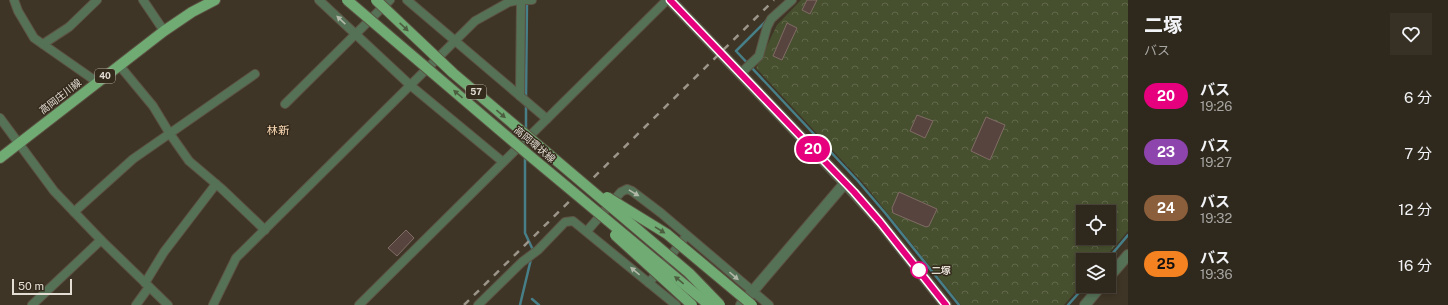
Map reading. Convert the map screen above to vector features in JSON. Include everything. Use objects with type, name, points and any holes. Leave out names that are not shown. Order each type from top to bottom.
[{"type":"main road","name":"高岡庄川線","points":[[0,158],[118,65],[164,31],[192,12],[215,0]]},
{"type":"main road","name":"高岡環状線","points":[[347,0],[530,156],[709,305]]},
{"type":"main road","name":"高岡環状線","points":[[376,0],[453,73],[690,273],[720,305]]},
{"type":"main road","name":"57","points":[[530,156],[643,262],[692,305]]},
{"type":"main road","name":"57","points":[[579,180],[667,234],[752,305]]},
{"type":"street","points":[[14,0],[18,11],[34,38],[98,82]]},
{"type":"street","points":[[43,44],[69,27],[97,0]]},
{"type":"street","points":[[143,0],[164,31]]},
{"type":"street","points":[[319,0],[410,85],[503,162]]},
{"type":"street","points":[[285,104],[390,0]]},
{"type":"street","points":[[407,0],[547,119]]},
{"type":"street","points":[[212,305],[236,258],[410,85],[475,21],[510,2],[520,0],[520,96]]},
{"type":"street","points":[[359,305],[667,0]]},
{"type":"street","points":[[670,0],[845,183],[880,222],[946,305]]},
{"type":"street","points":[[741,73],[759,56],[767,27],[771,19],[792,0]]},
{"type":"street","points":[[118,65],[153,106],[189,162],[216,184],[265,230]]},
{"type":"street","points":[[74,212],[133,159],[255,74]]},
{"type":"street","points":[[0,118],[20,142],[54,190],[101,240],[168,305]]},
{"type":"street","points":[[741,305],[845,183]]},
{"type":"street","points":[[136,305],[164,252],[216,184]]},
{"type":"street","points":[[587,231],[621,192],[626,189],[632,191],[687,235],[769,305]]},
{"type":"street","points":[[478,305],[522,262],[538,250],[565,222],[573,221],[676,305]]},
{"type":"street","points":[[649,283],[687,235]]},
{"type":"street","points":[[32,305],[101,240]]},
{"type":"street","points":[[1116,269],[1128,255]]},
{"type":"street","points":[[1085,305],[1095,293]]},
{"type":"green space","points":[[801,0],[1128,0],[1128,231],[1116,245],[1116,205],[1076,205],[1076,245],[1116,245],[1109,253],[1076,253],[1076,291],[1064,305],[961,305],[864,184],[756,68],[777,25]]},
{"type":"building","points":[[807,0],[817,0],[810,14],[802,10]]},
{"type":"building","points":[[787,23],[797,28],[782,60],[773,56]]},
{"type":"building","points":[[917,115],[933,121],[925,138],[910,131]]},
{"type":"building","points":[[986,117],[1005,125],[990,160],[971,151]]},
{"type":"building","points":[[899,192],[937,209],[929,226],[926,227],[893,213],[892,208]]},
{"type":"building","points":[[406,230],[414,238],[397,256],[388,248]]},
{"type":"waterway","points":[[526,98],[527,1]]},
{"type":"waterway","points":[[767,20],[736,51],[858,181],[959,305]]},
{"type":"waterway","points":[[526,103],[526,130]]},
{"type":"waterway","points":[[525,155],[525,233],[533,250]]},
{"type":"waterway","points":[[1113,253],[1128,235]]},
{"type":"waterway","points":[[520,305],[531,259]]},
{"type":"waterway","points":[[1068,305],[1079,293]]},
{"type":"waterway","points":[[532,299],[539,305]]},
{"type":"railway","points":[[464,305],[774,0]]},
{"type":"bus line","name":"20","points":[[670,0],[854,192],[911,259],[946,305]]},
{"type":"place","name":"二塚","points":[[919,270]]},
{"type":"district","name":"林新","points":[[278,130]]}]
